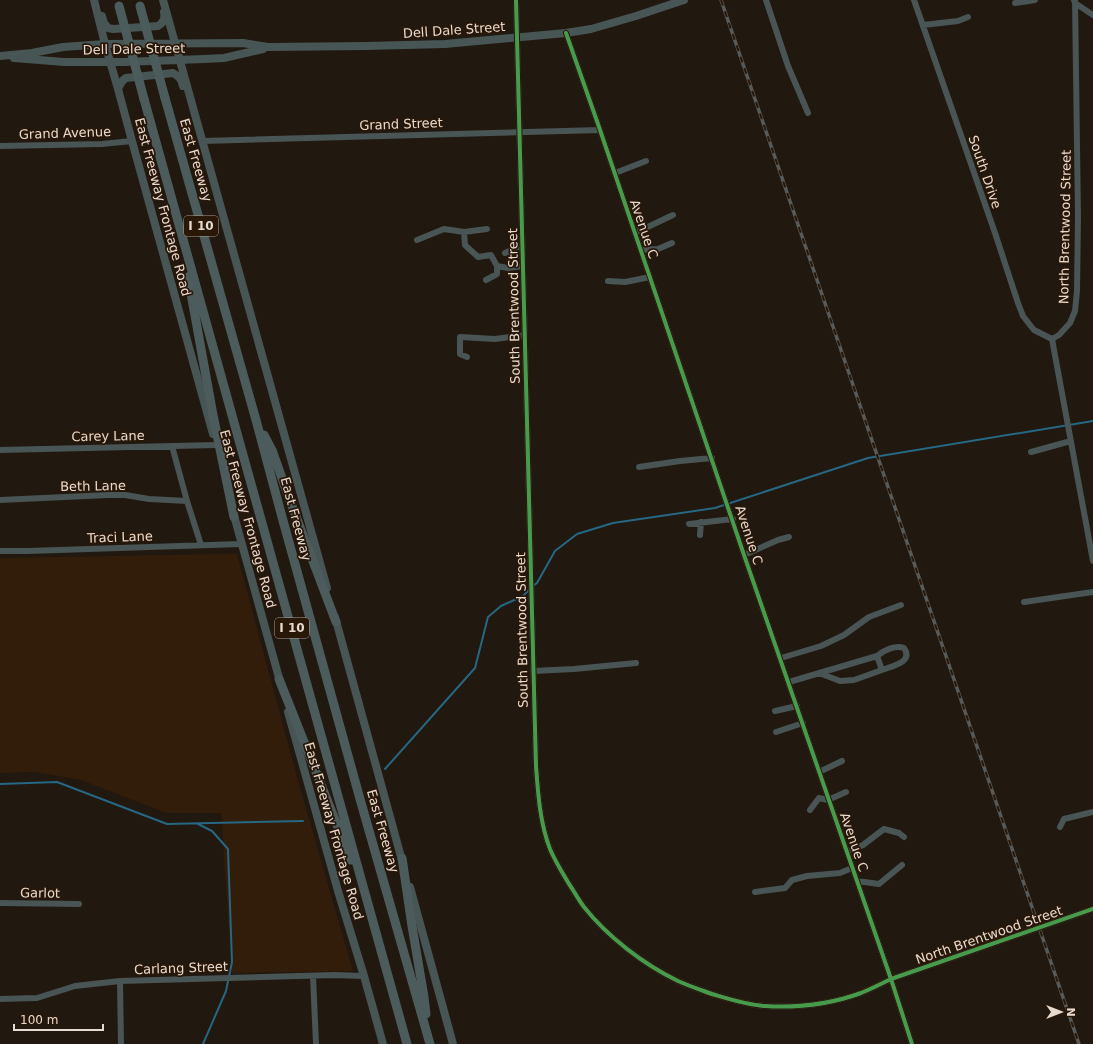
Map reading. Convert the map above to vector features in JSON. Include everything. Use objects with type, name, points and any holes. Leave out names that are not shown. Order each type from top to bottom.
[{"type":"highway","name":"I 10","points":[[118,3],[407,1044]]},
{"type":"highway","name":"East Freeway","points":[[139,3],[430,1044]]},
{"type":"highway","points":[[176,213],[213,415],[234,516]]},
{"type":"highway","points":[[256,420],[272,450],[336,622]]},
{"type":"highway","points":[[279,679],[370,909]]},
{"type":"highway","points":[[402,858],[424,997],[427,1032]]},
{"type":"main road","name":"East Freeway Frontage Road","points":[[94,0],[216,445],[241,544],[338,891],[383,1044]]},
{"type":"main road","points":[[97,0],[104,23],[108,28],[113,29],[158,26],[162,24],[165,18],[163,1]]},
{"type":"main road","name":"Dell Dale Street","points":[[0,56],[32,53],[63,47],[105,44],[243,43],[268,47],[445,44],[566,33],[598,27],[684,0]]},
{"type":"main road","points":[[163,1],[453,1044]]},
{"type":"main road","name":"Dell Dale Street","points":[[0,56],[64,62],[124,62],[224,58],[268,47]]},
{"type":"main road","points":[[118,89],[120,84],[126,78],[173,73],[178,76],[182,82],[192,117],[198,126]]},
{"type":"street","name":"South Brentwood Street","points":[[516,0],[536,766],[541,811],[547,841],[554,859],[578,899],[590,915],[621,944],[639,958],[689,986],[742,1002],[764,1006],[805,1005],[844,999],[862,993],[891,979]]},
{"type":"street","points":[[766,0],[788,66],[808,113]]},
{"type":"street","name":"South Drive","points":[[914,0],[1018,305],[1023,316],[1034,330],[1052,338]]},
{"type":"street","points":[[1015,2],[1036,0]]},
{"type":"street","points":[[1075,1],[1093,15]]},
{"type":"street","name":"North Brentwood Street","points":[[1052,338],[1059,335],[1070,323],[1075,310],[1077,290],[1078,216],[1075,1]]},
{"type":"street","points":[[923,26],[958,22],[968,17]]},
{"type":"street","name":"Avenue C","points":[[566,33],[912,1044]]},
{"type":"street","name":"Grand Street","points":[[203,141],[600,130]]},
{"type":"street","name":"Grand Avenue","points":[[0,146],[102,144],[132,141]]},
{"type":"street","points":[[615,173],[646,160]]},
{"type":"street","points":[[635,233],[673,215]]},
{"type":"street","points":[[417,240],[444,229],[464,232],[487,229]]},
{"type":"street","points":[[464,232],[465,245],[478,257],[491,255],[497,266],[497,274],[486,280]]},
{"type":"street","points":[[641,250],[658,249],[672,243]]},
{"type":"street","points":[[505,253],[522,245]]},
{"type":"street","points":[[497,266],[508,268],[523,266]]},
{"type":"street","points":[[608,281],[625,282],[650,277]]},
{"type":"street","points":[[468,356],[460,354],[460,337],[496,339],[524,335]]},
{"type":"street","points":[[1052,338],[1093,561]]},
{"type":"street","points":[[1031,452],[1071,441]]},
{"type":"street","name":"Carey Lane","points":[[0,450],[216,445]]},
{"type":"street","points":[[172,446],[201,545]]},
{"type":"street","points":[[639,467],[712,458]]},
{"type":"street","name":"Beth Lane","points":[[0,500],[108,494],[149,499],[187,501]]},
{"type":"street","points":[[689,524],[733,519]]},
{"type":"street","points":[[700,535],[701,522]]},
{"type":"street","points":[[744,554],[789,537]]},
{"type":"street","name":"Traci Lane","points":[[0,551],[241,544]]},
{"type":"street","points":[[1024,602],[1093,592]]},
{"type":"street","points":[[781,658],[821,646],[844,635],[869,617],[901,605]]},
{"type":"street","points":[[789,682],[877,656],[897,646],[906,650],[907,656],[902,662],[854,680],[840,681],[820,673]]},
{"type":"street","points":[[877,656],[882,670]]},
{"type":"street","points":[[533,671],[636,663]]},
{"type":"street","points":[[775,712],[797,706]]},
{"type":"street","points":[[776,732],[802,723]]},
{"type":"street","points":[[819,772],[842,761]]},
{"type":"street","points":[[810,810],[819,798],[829,799],[846,792]]},
{"type":"street","points":[[1060,827],[1064,819],[1093,812]]},
{"type":"street","points":[[847,852],[863,845],[884,829],[899,833],[904,837]]},
{"type":"street","points":[[857,882],[879,884],[902,865]]},
{"type":"street","points":[[755,892],[785,888],[792,880],[807,876],[840,873],[852,868]]},
{"type":"street","name":"Garlot","points":[[0,903],[79,904]]},
{"type":"street","name":"North Brentwood Street","points":[[891,979],[1093,909]]},
{"type":"street","name":"Carlang Street","points":[[0,999],[37,998],[75,986],[120,981],[334,975],[364,976]]},
{"type":"street","points":[[314,976],[316,1044]]},
{"type":"street","points":[[120,981],[121,1044]]},
{"type":"shaded area","points":[[237,554],[297,777],[353,971],[232,973],[221,813],[166,813],[81,780],[34,772],[0,773],[0,558]]},
{"type":"waterway","points":[[533,586],[537,583],[555,551],[577,534],[613,523],[715,508],[868,458],[1093,421]]},
{"type":"waterway","points":[[385,769],[475,668],[488,617],[501,606],[523,596],[530,589]]},
{"type":"waterway","points":[[0,784],[57,782],[167,824],[303,821]]},
{"type":"waterway","points":[[198,824],[212,831],[228,849],[232,962],[226,991],[203,1044]]},
{"type":"railway","points":[[721,0],[1079,1044]]},
{"type":"cycle path","points":[[516,0],[536,766],[540,808],[544,829],[554,858],[569,884],[593,918],[615,939],[639,958],[665,974],[691,986],[731,1000],[765,1006],[814,1004],[850,997],[891,979],[1093,909]]},
{"type":"cycle path","points":[[566,33],[912,1044]]}]
